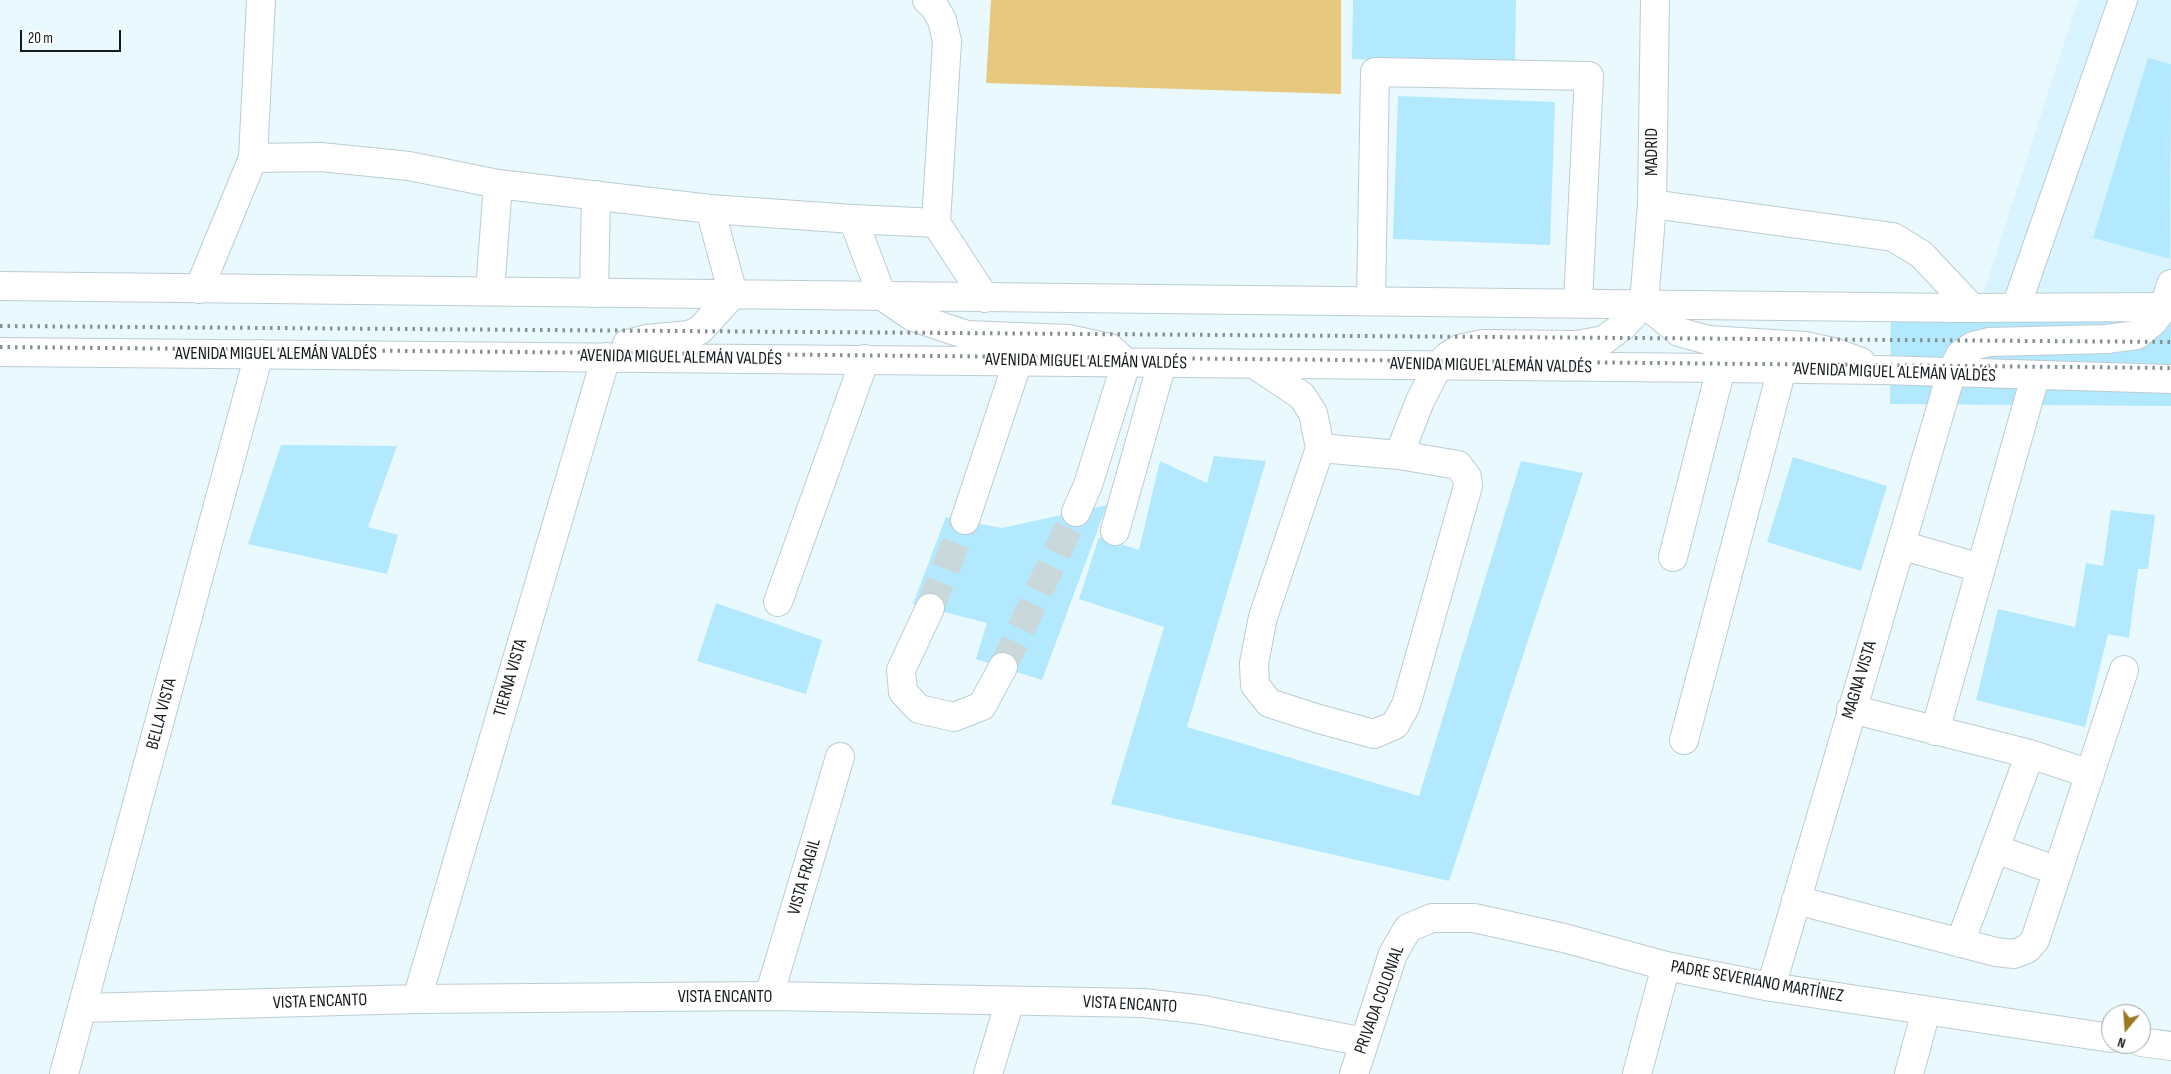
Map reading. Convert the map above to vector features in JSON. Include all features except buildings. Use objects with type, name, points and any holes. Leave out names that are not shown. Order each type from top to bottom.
[{"type":"main road","points":[[199,289],[253,158],[260,0]]},
{"type":"main road","points":[[927,0],[934,6],[942,20],[947,41],[936,223],[985,298]]},
{"type":"main road","name":"MADRID","points":[[1644,303],[1652,204],[1655,0]]},
{"type":"main road","points":[[2016,307],[2123,0]]},
{"type":"main road","points":[[1371,301],[1375,72],[1589,76],[1578,302]]},
{"type":"main road","points":[[253,158],[321,157],[409,166],[498,184],[710,209],[936,223]]},
{"type":"main road","points":[[490,291],[498,184]]},
{"type":"main road","points":[[594,293],[596,195]]},
{"type":"main road","points":[[1652,204],[1893,236],[1921,254],[1972,308]]},
{"type":"main road","points":[[710,209],[733,294]]},
{"type":"main road","points":[[853,219],[882,296],[912,317],[967,335],[1068,338],[1091,342],[1110,348],[1126,363],[1088,485],[1076,512]]},
{"type":"main road","points":[[0,286],[985,298],[1578,302],[1972,308],[2169,300]]},
{"type":"main road","points":[[606,357],[627,344],[647,339],[690,336],[700,330],[733,294]]},
{"type":"main road","name":"MAGNA VISTA","points":[[1771,987],[1851,709],[1951,374],[1960,355],[1973,346],[1989,342],[2107,339],[2136,335],[2153,322],[2169,300]]},
{"type":"main road","points":[[1399,455],[1420,401],[1438,366],[1459,349],[1483,344],[1577,345],[1604,340],[1624,326],[1644,303]]},
{"type":"main road","points":[[1644,303],[1679,332],[1708,340],[1805,346],[1833,352],[1883,370]]},
{"type":"main road","name":"AVENIDA MIGUEL ALEMÁN VALDÉS","points":[[0,352],[1883,370],[2035,377],[2171,379]]},
{"type":"main road","name":"BELLA VISTA","points":[[64,1074],[259,354]]},
{"type":"main road","name":"TIERNA VISTA","points":[[416,999],[606,357]]},
{"type":"main road","points":[[778,602],[865,360]]},
{"type":"main road","points":[[965,520],[1018,362]]},
{"type":"main road","points":[[1115,531],[1162,363]]},
{"type":"main road","points":[[1254,364],[1302,396],[1313,413],[1320,448],[1263,617],[1254,663],[1255,685],[1269,703],[1319,720],[1374,734],[1395,725],[1406,705],[1468,486],[1467,477],[1458,465],[1399,455],[1320,448]]},
{"type":"main road","points":[[1672,557],[1721,368]]},
{"type":"main road","points":[[1684,740],[1782,369]]},
{"type":"main road","points":[[1935,731],[2035,377]]},
{"type":"main road","points":[[1900,545],[1980,568]]},
{"type":"main road","points":[[930,608],[901,670],[903,692],[919,709],[954,717],[982,706],[1003,668]]},
{"type":"main road","points":[[1796,900],[1960,943],[2014,954],[2027,949],[2035,940],[2124,670]]},
{"type":"main road","points":[[1851,709],[2030,754],[2090,774]]},
{"type":"main road","points":[[1960,943],[2030,754]]},
{"type":"main road","name":"VISTA FRAGIL","points":[[769,996],[840,757]]},
{"type":"main road","points":[[1995,849],[2058,871]]},
{"type":"main road","name":"PADRE SEVERIANO MARTÍNEZ","points":[[1408,928],[1432,918],[1474,918],[1564,938],[1666,966],[1771,987],[2101,1037]]},
{"type":"main road","name":"PRIVADA COLONIAL","points":[[1354,1074],[1393,954],[1408,928]]},
{"type":"main road","points":[[1637,1074],[1666,966]]},
{"type":"main road","name":"VISTA ENCANTO","points":[[83,1008],[416,999],[769,996],[1152,1004],[1203,1010],[1364,1042]]},
{"type":"main road","points":[[988,1074],[1010,1001]]},
{"type":"main road","points":[[1909,1074],[1926,1011]]},
{"type":"main road","points":[[2151,1043],[2171,1046]]},
{"type":"shaded area","points":[[991,0],[1341,0],[1341,94],[986,83]]},
{"type":"shaded area","points":[[2078,0],[2171,0],[2171,351],[1965,350]]},
{"type":"tunnel","points":[[1003,667],[1076,512]]},
{"type":"tunnel","points":[[930,608],[965,520]]},
{"type":"railway","points":[[0,326],[2171,342]]},
{"type":"railway","points":[[0,347],[2171,368]]}]
